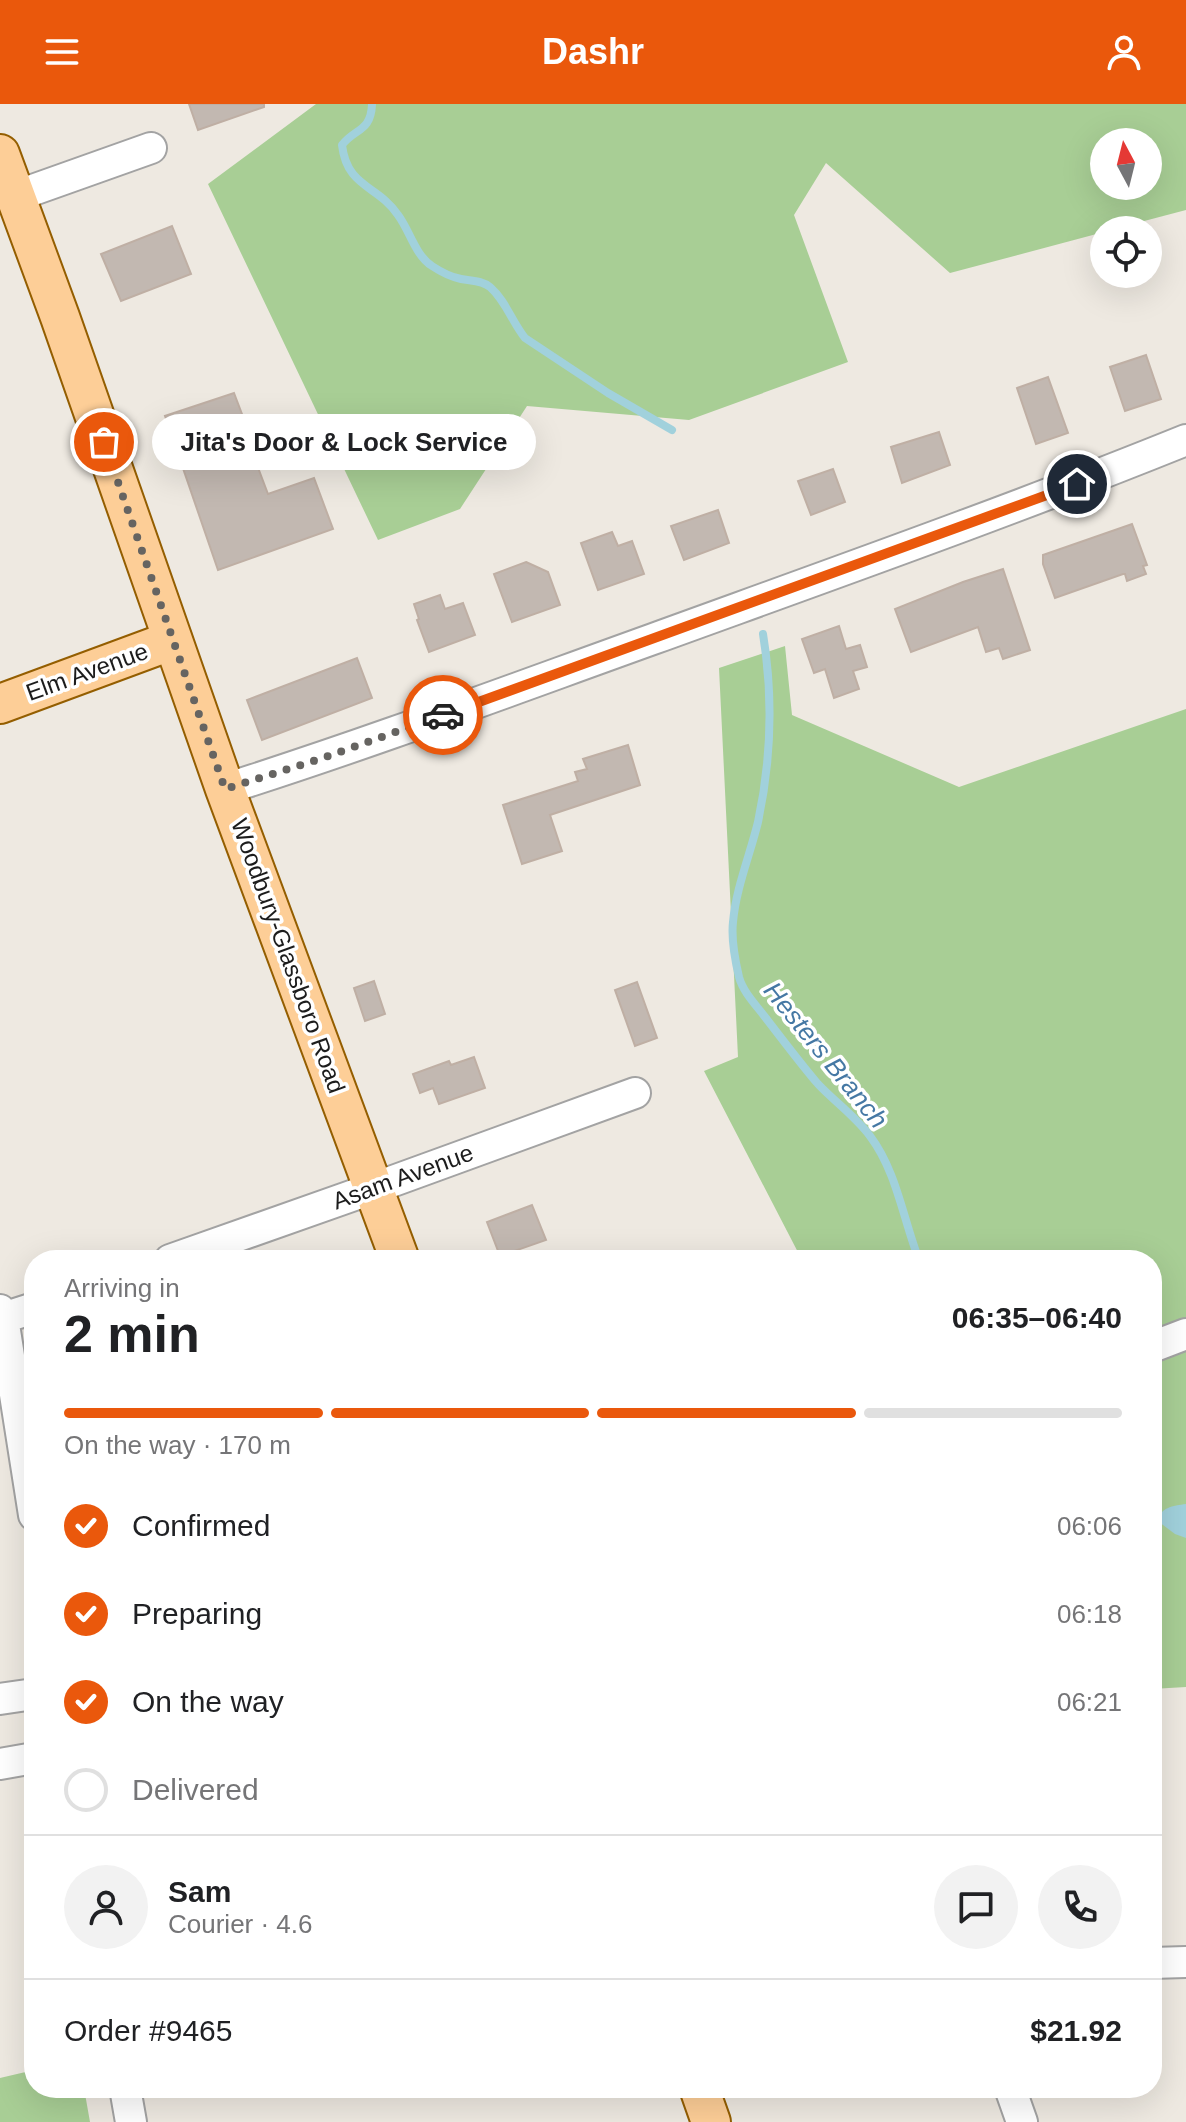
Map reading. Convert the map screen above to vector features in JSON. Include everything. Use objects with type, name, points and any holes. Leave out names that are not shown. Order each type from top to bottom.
[{"type":"main road","name":"Woodbury-Glassboro Road","points":[[0,154],[225,789],[396,1250]]},
{"type":"main road","name":"Elm Avenue","points":[[0,704],[173,640]]},
{"type":"main road","points":[[703,2098],[711,2122]]},
{"type":"street","points":[[16,196],[151,148]]},
{"type":"street","points":[[225,789],[323,758],[1050,495],[1186,440]]},
{"type":"street","name":"Asam Avenue","points":[[198,1250],[635,1093]]},
{"type":"street","points":[[24,1310],[2,1314],[24,1452]]},
{"type":"street","points":[[1162,1343],[1186,1334]]},
{"type":"street","points":[[0,1699],[24,1695]]},
{"type":"street","points":[[0,1764],[24,1760]]},
{"type":"street","points":[[1162,1963],[1186,1962]]},
{"type":"street","points":[[127,2098],[131,2122]]},
{"type":"street","points":[[1014,2098],[1022,2122]]},
{"type":"green space","points":[[316,104],[1186,104],[1186,210],[1162,216],[1090,216],[1090,236],[950,273],[826,163],[794,215],[848,362],[689,420],[527,406],[460,509],[378,540],[208,184]]},
{"type":"green space","points":[[785,646],[792,715],[959,787],[1186,709],[1186,1687],[1162,1688],[1162,1250],[797,1250],[704,1071],[738,1057],[719,668]]},
{"type":"green space","points":[[24,2072],[24,2098],[86,2098],[90,2122],[0,2122],[0,2078]]},
{"type":"water","points":[[1186,1504],[1186,1538],[1162,1524],[1162,1512]]},
{"type":"building","points":[[189,104],[264,104],[264,107],[198,130]]},
{"type":"building","points":[[172,226],[191,274],[121,301],[101,254]]},
{"type":"building","points":[[1146,355],[1161,399],[1125,411],[1110,367]]},
{"type":"building","points":[[1048,377],[1068,433],[1036,444],[1017,388]]},
{"type":"building","points":[[234,393],[245,422],[241,423],[268,494],[314,478],[333,529],[218,570],[165,416]]},
{"type":"building","points":[[939,432],[950,465],[902,483],[891,447]]},
{"type":"building","points":[[833,469],[845,502],[811,515],[798,481]]},
{"type":"building","points":[[718,510],[729,543],[684,560],[671,526]]},
{"type":"building","points":[[1132,524],[1147,565],[1143,566],[1146,574],[1127,581],[1123,574],[1055,598],[1043,564],[1043,555]]},
{"type":"building","points":[[612,532],[618,546],[632,541],[644,574],[598,590],[581,543]]},
{"type":"building","points":[[526,562],[548,572],[560,605],[512,622],[494,574]]},
{"type":"building","points":[[1003,569],[1030,650],[1003,659],[999,648],[986,652],[978,627],[911,652],[895,609]]},
{"type":"building","points":[[440,595],[445,609],[463,603],[475,635],[429,652],[414,604]]},
{"type":"building","points":[[839,626],[846,649],[860,645],[867,667],[853,671],[859,689],[834,698],[825,669],[814,673],[802,639]]},
{"type":"building","points":[[357,658],[372,698],[262,740],[247,700]]},
{"type":"building","points":[[628,745],[640,785],[550,815],[562,851],[522,864],[503,805],[578,781],[575,772],[587,769],[583,759]]},
{"type":"building","points":[[374,981],[385,1014],[365,1021],[354,988]]},
{"type":"building","points":[[637,982],[657,1038],[635,1046],[615,990]]},
{"type":"building","points":[[474,1057],[485,1088],[439,1104],[433,1088],[420,1093],[413,1074],[449,1061],[451,1065]]},
{"type":"building","points":[[532,1205],[546,1240],[517,1250],[498,1250],[487,1222]]},
{"type":"waterway","name":"Hesters Branch","points":[[372,104],[369,120],[342,145],[345,159],[357,178],[382,197],[398,215],[426,261],[450,276],[487,285],[496,293],[525,338],[608,393],[672,430]]},
{"type":"waterway","name":"Hesters Branch","points":[[763,634],[769,704],[768,752],[758,822],[735,909],[733,943],[739,977],[750,998],[805,1068],[864,1129],[879,1150],[893,1180],[916,1250]]},
{"type":"waterway","name":"Hesters Branch","points":[[1162,1516],[1186,1521]]},
{"type":"way so far","points":[[104,442],[225,789],[443,715]]},
{"type":"place","name":"Jita's Door & Lock Service","points":[[104,442]]},
{"type":"route","points":[[443,715],[1077,484]]}]
